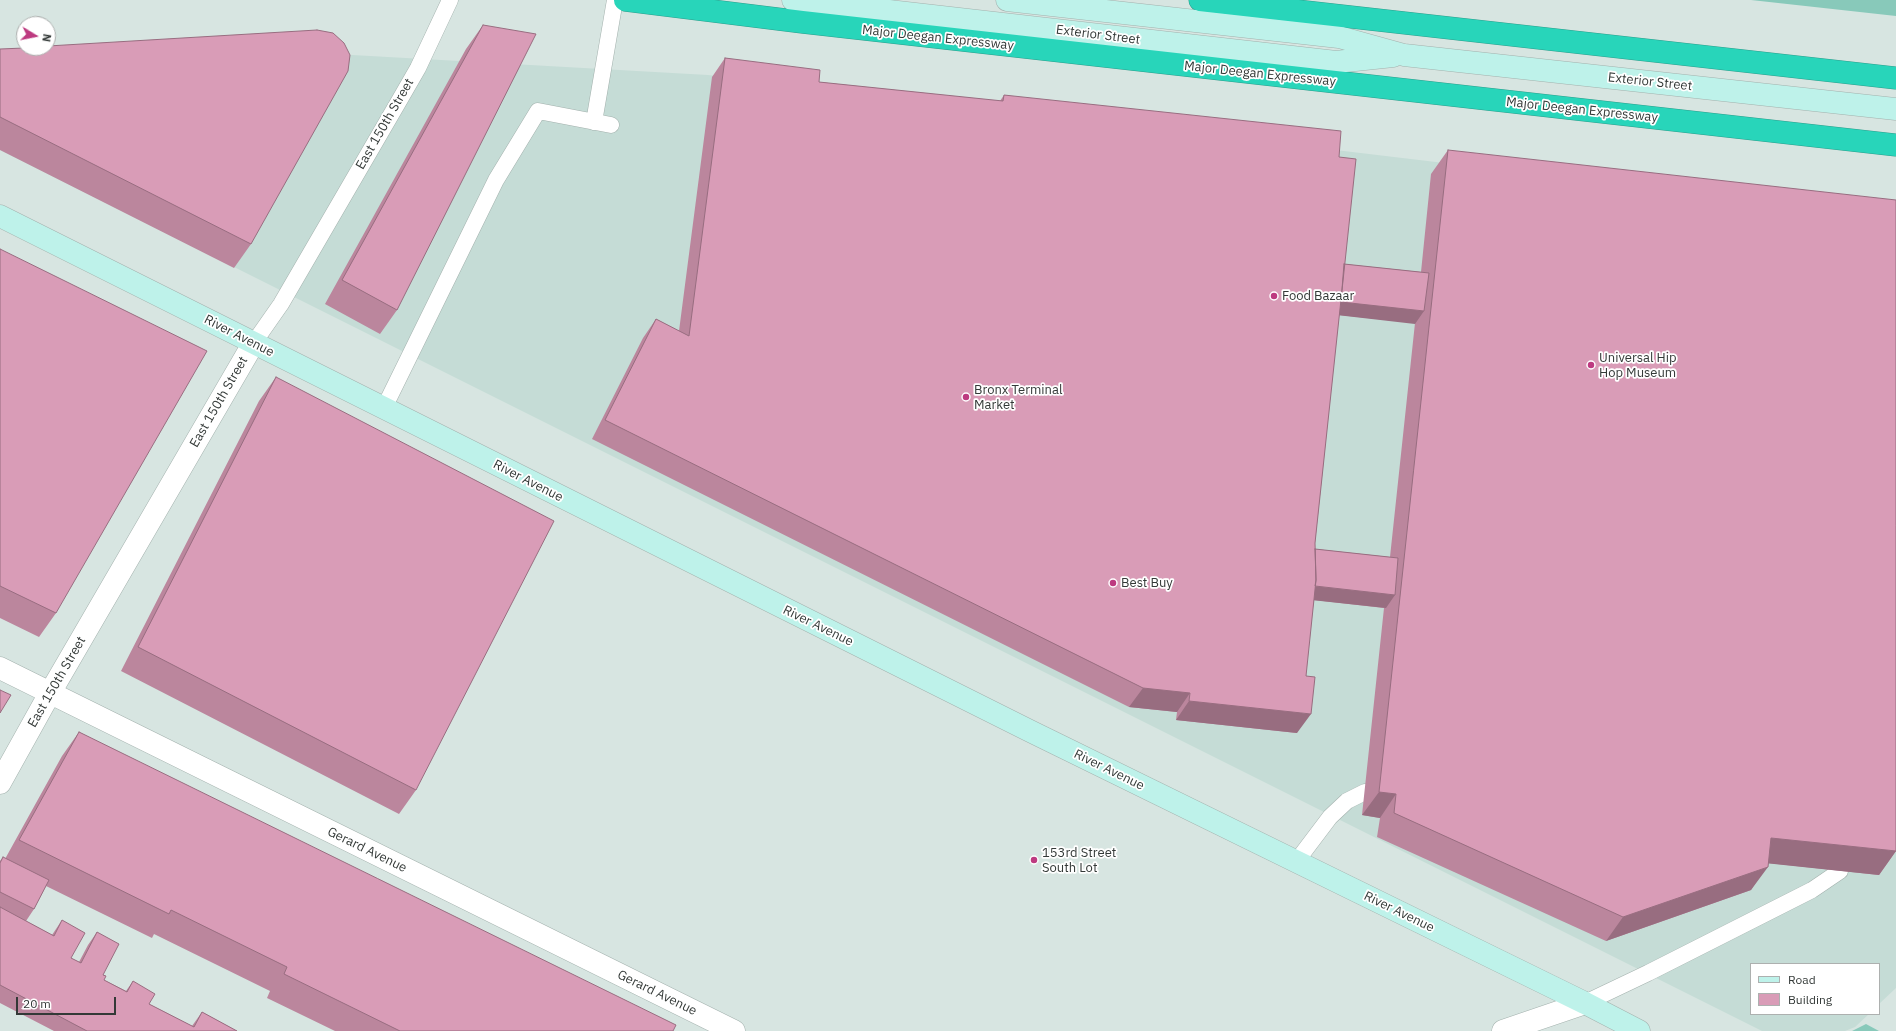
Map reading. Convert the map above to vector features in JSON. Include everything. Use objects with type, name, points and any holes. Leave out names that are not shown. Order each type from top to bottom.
[{"type":"highway","name":"Major Deegan Expressway","points":[[625,0],[889,32],[1896,145]]},
{"type":"highway","points":[[1200,0],[1896,78]]},
{"type":"main road","name":"Exterior Street","points":[[793,0],[1336,62],[1404,55]]},
{"type":"main road","name":"Exterior Street","points":[[1007,0],[1339,37],[1404,55],[1896,109]]},
{"type":"main road","name":"River Avenue","points":[[0,216],[253,344],[1296,862],[1585,1002],[1639,1031]]},
{"type":"street","name":"East 150th Street","points":[[0,783],[50,693],[253,344]]},
{"type":"street","name":"Gerard Avenue","points":[[0,668],[734,1031]]},
{"type":"street","points":[[1503,1031],[1585,1002]]},
{"type":"lane","name":"East 150th Street","points":[[253,344],[281,304],[403,95],[418,68],[450,0]]},
{"type":"lane","points":[[594,122],[615,0]]},
{"type":"lane","points":[[384,408],[496,180],[538,111],[610,125]]},
{"type":"lane","points":[[1296,862],[1330,817],[1347,801],[1365,792]]},
{"type":"lane","points":[[1585,1002],[1648,973],[1812,890],[1840,871],[1845,834]]},
{"type":"shaded area","name":"Bronx Terminal Market","points":[[299,52],[708,75],[1896,217],[1896,988],[1880,1003],[1880,963],[1750,963],[1750,1015],[1868,1015],[1855,1027],[1845,1031],[1762,1031],[0,150],[0,71]]},
{"type":"green space","points":[[1751,0],[1896,0],[1896,16]]},
{"type":"green space","points":[[1866,1024],[1879,1031],[1852,1031]]},
{"type":"building","points":[[483,25],[536,34],[397,310],[342,280]]},
{"type":"building","points":[[317,30],[333,33],[344,43],[350,55],[348,71],[251,244],[0,117],[0,49],[16,48],[16,56],[56,56],[56,46]]},
{"type":"building","name":"Bronx Terminal Market","points":[[725,58],[820,70],[819,82],[1003,101],[1004,95],[1341,131],[1339,157],[1356,159],[1315,543],[1316,580],[1306,676],[1315,677],[1311,714],[1189,701],[1190,693],[1143,688],[605,420],[656,319],[689,336]]},
{"type":"building","points":[[1448,150],[1896,200],[1896,851],[1771,838],[1768,867],[1623,917],[1394,813],[1396,794],[1379,792]]},
{"type":"building","points":[[0,249],[207,351],[56,613],[0,586]]},
{"type":"building","points":[[1344,264],[1429,273],[1424,311],[1341,302]]},
{"type":"building","points":[[276,377],[554,521],[416,790],[138,647]]},
{"type":"building","points":[[1315,549],[1398,558],[1395,595],[1315,586]]},
{"type":"building","points":[[0,690],[11,695],[0,713]]},
{"type":"building","points":[[79,732],[676,1025],[673,1031],[400,1031],[284,974],[287,967],[171,910],[169,914],[19,840]]},
{"type":"building","points":[[3,857],[49,880],[34,909],[0,892],[0,863]]},
{"type":"building","points":[[0,907],[54,936],[62,920],[85,933],[71,958],[81,963],[97,932],[119,944],[103,975],[106,976],[104,980],[127,992],[133,981],[155,994],[149,1004],[194,1027],[202,1012],[237,1031],[87,1031],[0,985]]},
{"type":"place","name":"Food Bazaar","points":[[1274,296]]},
{"type":"place","name":"Universal Hip Hop Museum","points":[[1591,365]]},
{"type":"place","name":"Bronx Terminal Market","points":[[966,397]]},
{"type":"place","name":"Best Buy","points":[[1113,583]]},
{"type":"place","name":"153rd Street South Lot","points":[[1034,860]]}]
